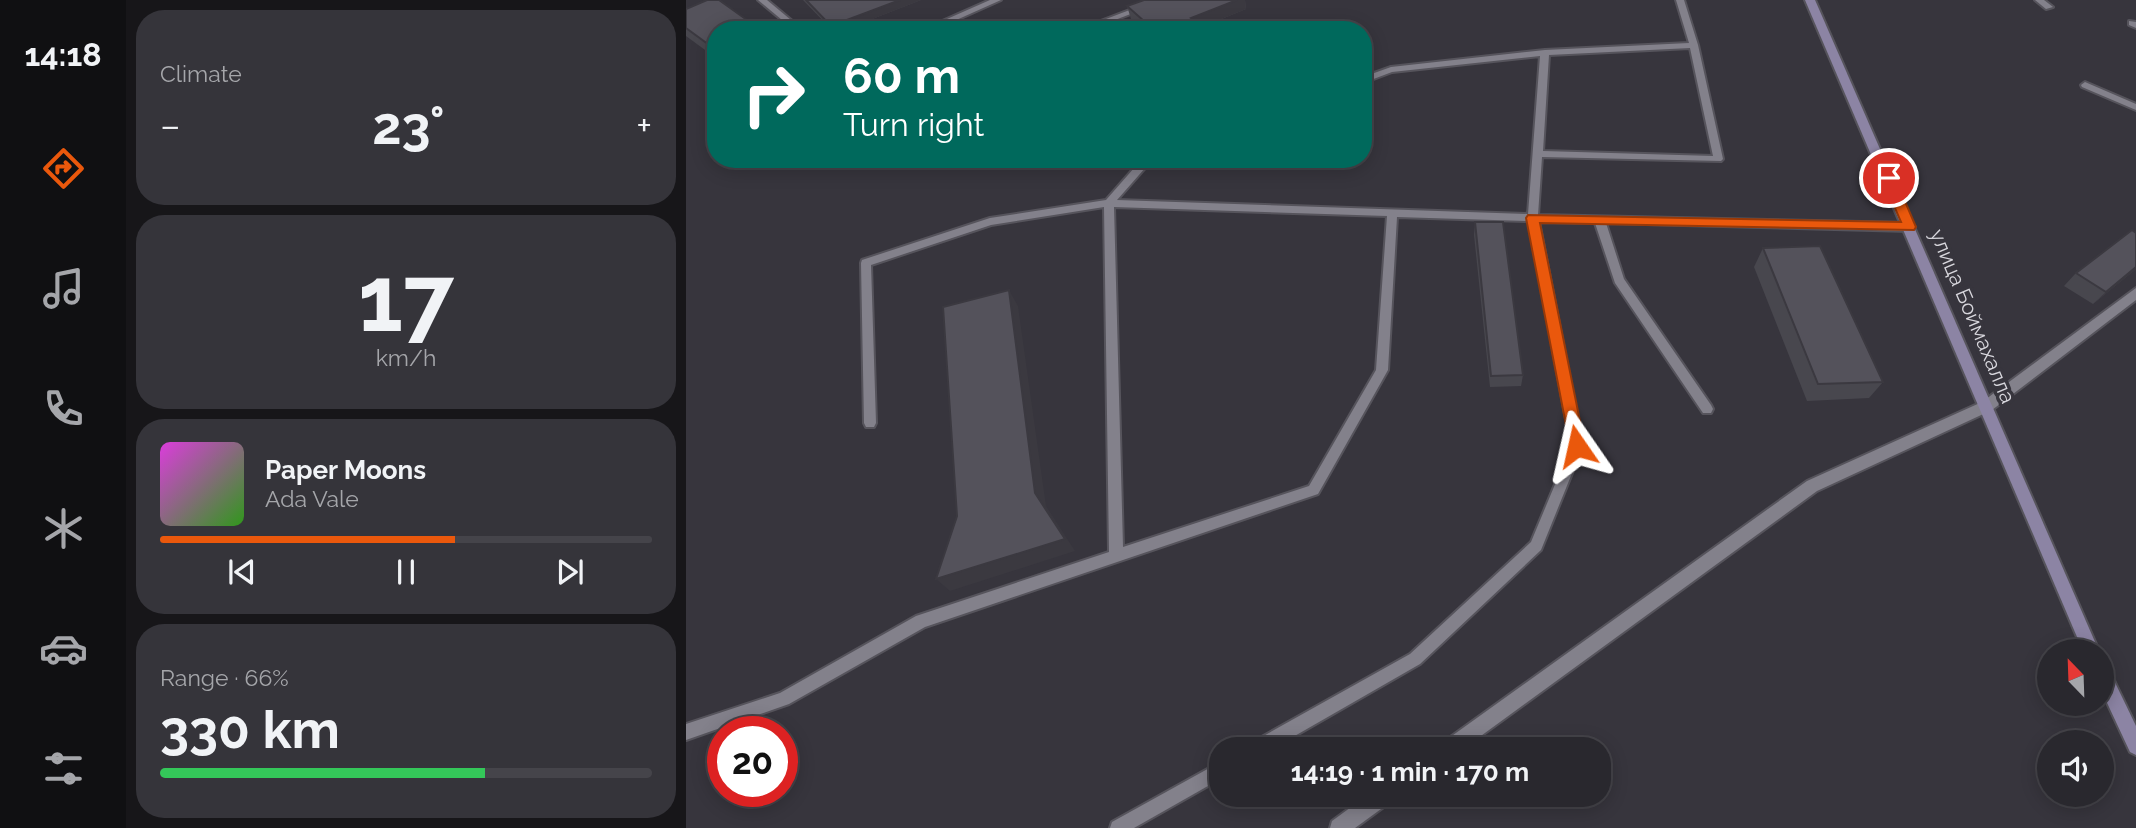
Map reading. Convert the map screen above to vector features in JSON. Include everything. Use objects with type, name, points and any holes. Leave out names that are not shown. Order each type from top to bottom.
[{"type":"main road","name":"улица Боймахалла","points":[[1810,0],[2086,639]]},
{"type":"main road","points":[[2114,699],[2136,746]]},
{"type":"street","points":[[1465,737],[1812,486],[1987,406],[2136,293]]},
{"type":"street","points":[[1339,828],[1367,807]]},
{"type":"lane","points":[[762,0],[788,21]]},
{"type":"lane","points":[[947,21],[997,0]]},
{"type":"lane","points":[[1106,21],[1163,0]]},
{"type":"lane","points":[[1537,154],[1718,159],[1694,44],[1680,0]]},
{"type":"lane","points":[[2039,0],[2049,7]]},
{"type":"lane","points":[[1372,77],[1391,70],[1545,53],[1694,44]]},
{"type":"lane","points":[[1278,737],[1415,659],[1536,546],[1577,446],[1533,218],[1545,53]]},
{"type":"lane","points":[[2085,85],[2136,107]]},
{"type":"lane","points":[[1116,556],[1109,203],[1140,168]]},
{"type":"lane","points":[[870,423],[866,263],[990,222],[1109,203],[1533,218],[1909,227]]},
{"type":"lane","points":[[686,732],[784,699],[921,621],[1313,490],[1382,370],[1392,213]]},
{"type":"lane","points":[[1599,219],[1619,280],[1707,409]]},
{"type":"lane","points":[[1118,828],[1209,776]]},
{"type":"building","points":[[707,0],[719,0],[748,21],[707,21],[707,43],[686,28],[686,9]]},
{"type":"building","points":[[806,0],[900,0],[844,21],[826,21]]},
{"type":"building","points":[[1144,0],[1237,0],[1191,18],[1194,21],[1144,21],[1127,6]]},
{"type":"building","points":[[1475,222],[1503,222],[1523,375],[1491,376]]},
{"type":"building","points":[[2132,230],[2136,233],[2136,267],[2106,292],[2076,273]]},
{"type":"building","points":[[1820,246],[1883,382],[1818,384],[1763,248]]},
{"type":"building","points":[[1009,290],[1035,493],[1065,539],[936,579],[957,516],[943,307]]},
{"type":"route","points":[[1577,446],[1533,218],[1909,227],[1889,178]]}]
